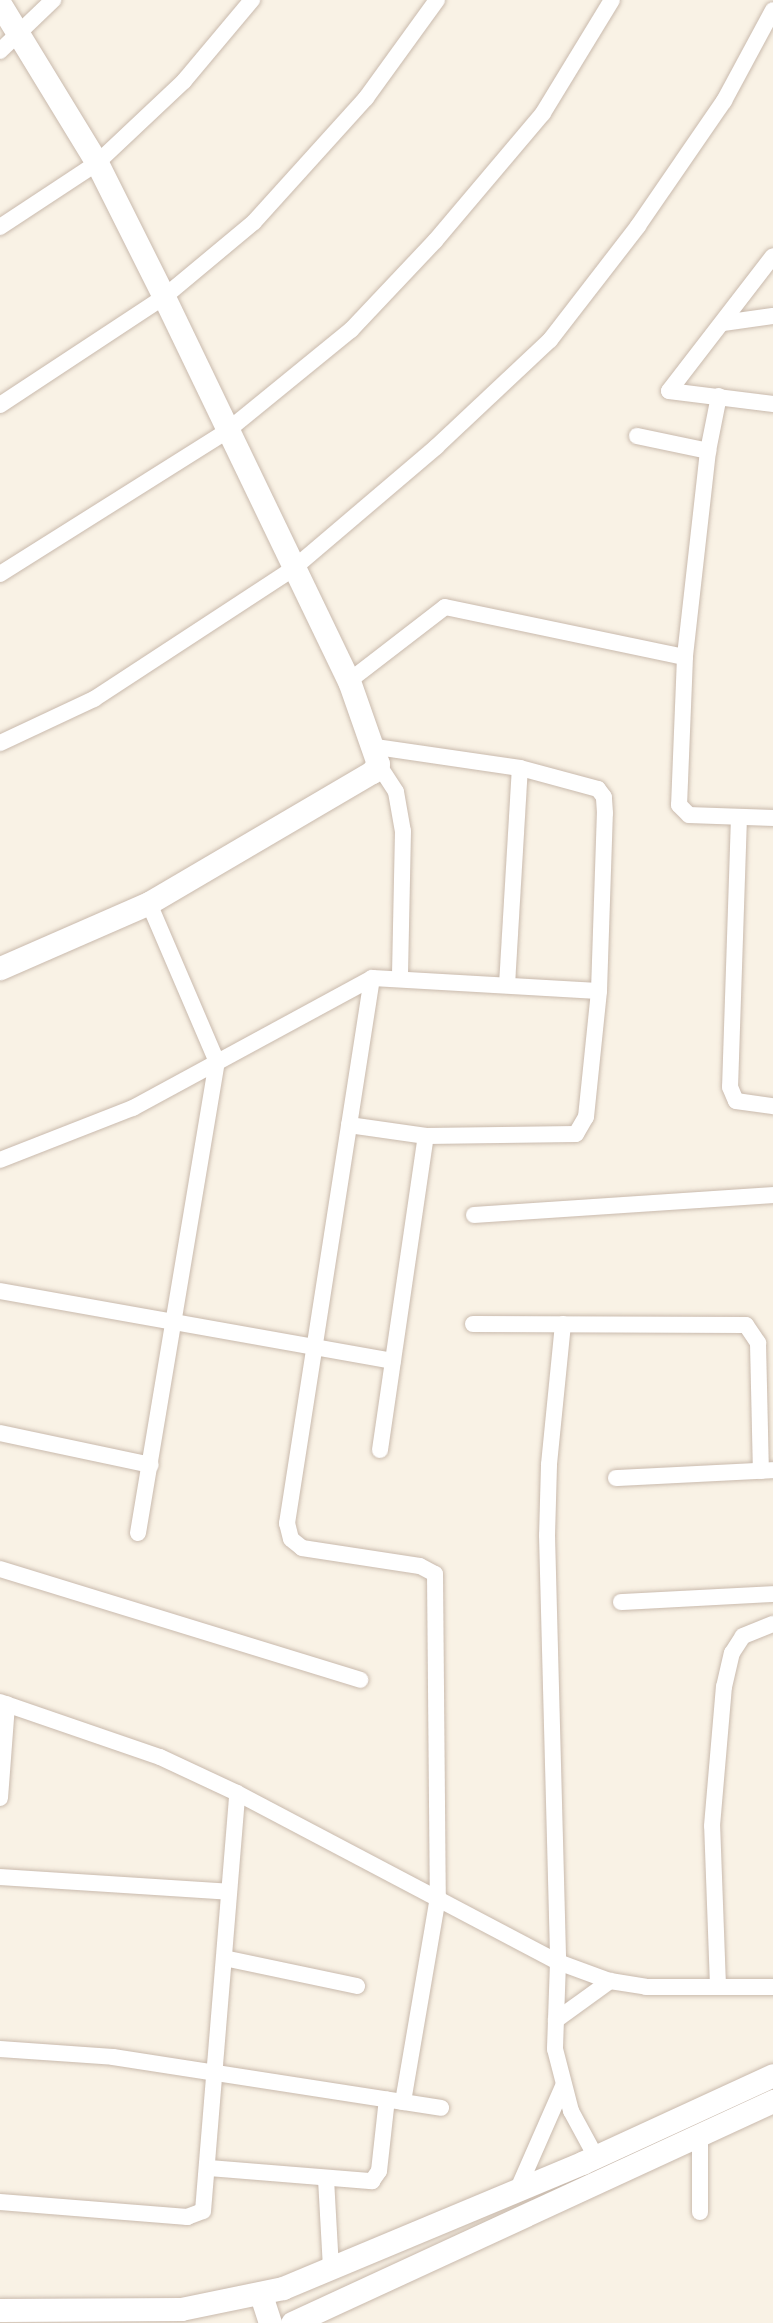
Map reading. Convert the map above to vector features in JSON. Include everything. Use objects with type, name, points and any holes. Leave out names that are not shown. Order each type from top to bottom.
[{"type":"street","points":[[0,51],[19,36],[53,0]]},
{"type":"street","points":[[0,227],[97,163],[184,81],[251,0]]},
{"type":"street","points":[[0,405],[164,297],[254,222],[366,98],[437,0]]},
{"type":"street","points":[[0,574],[227,431],[351,330],[435,241],[543,113],[612,0]]},
{"type":"street","points":[[0,4],[97,163],[349,681],[377,755],[396,792],[403,831],[400,978]]},
{"type":"street","points":[[0,743],[94,699],[293,568],[436,447],[550,340],[639,226],[724,100],[773,10]]},
{"type":"street","points":[[773,256],[669,391],[773,404]]},
{"type":"street","points":[[723,323],[773,316]]},
{"type":"street","points":[[719,397],[708,450],[685,657],[679,805],[689,815],[773,818]]},
{"type":"street","points":[[637,436],[708,450]]},
{"type":"street","points":[[349,681],[445,607],[685,657]]},
{"type":"street","points":[[349,1125],[426,1136],[576,1134],[586,1117],[599,991],[604,797],[587,784],[520,768],[377,755]]},
{"type":"street","points":[[0,968],[149,903],[372,772],[377,755]]},
{"type":"street","points":[[507,985],[520,768]]},
{"type":"street","points":[[739,817],[730,1087],[736,1101],[773,1106]]},
{"type":"street","points":[[138,1533],[176,1324],[217,1062],[149,903]]},
{"type":"street","points":[[0,1160],[133,1108],[372,978],[599,991]]},
{"type":"street","points":[[209,2168],[326,2179],[366,2181],[376,2177],[438,1897],[435,1574],[420,1566],[302,1548],[291,1539],[288,1509],[372,978]]},
{"type":"street","points":[[380,1450],[426,1136]]},
{"type":"street","points":[[474,1215],[773,1195]]},
{"type":"street","points":[[0,1291],[393,1361]]},
{"type":"street","points":[[472,1324],[746,1325],[758,1343],[767,1373],[767,1471],[616,1478]]},
{"type":"street","points":[[563,1324],[549,1465],[547,1535],[558,1962],[555,2049],[563,2086],[596,2157]]},
{"type":"street","points":[[0,1433],[151,1465]]},
{"type":"street","points":[[0,1569],[360,1681]]},
{"type":"street","points":[[621,1602],[773,1594]]},
{"type":"street","points":[[718,1986],[712,1826],[724,1687],[732,1653],[743,1636],[773,1624]]},
{"type":"street","points":[[0,1798],[3,1703],[160,1757],[237,1793],[558,1962],[610,1981],[646,1987],[773,1987]]},
{"type":"street","points":[[0,2202],[198,2216],[206,2202],[237,1793]]},
{"type":"street","points":[[0,1877],[229,1892]]},
{"type":"street","points":[[224,1958],[357,1986]]},
{"type":"street","points":[[556,2020],[610,1981]]},
{"type":"street","points":[[0,2049],[113,2057],[440,2108]]},
{"type":"street","points":[[0,2311],[181,2309],[261,2295],[517,2191],[773,2075]]},
{"type":"street","points":[[517,2191],[563,2086]]},
{"type":"street","points":[[292,2323],[319,2313],[773,2101]]},
{"type":"street","points":[[700,2136],[700,2212]]},
{"type":"street","points":[[326,2179],[331,2268]]},
{"type":"street","points":[[305,2279],[319,2313]]},
{"type":"street","points":[[261,2295],[270,2323]]}]
